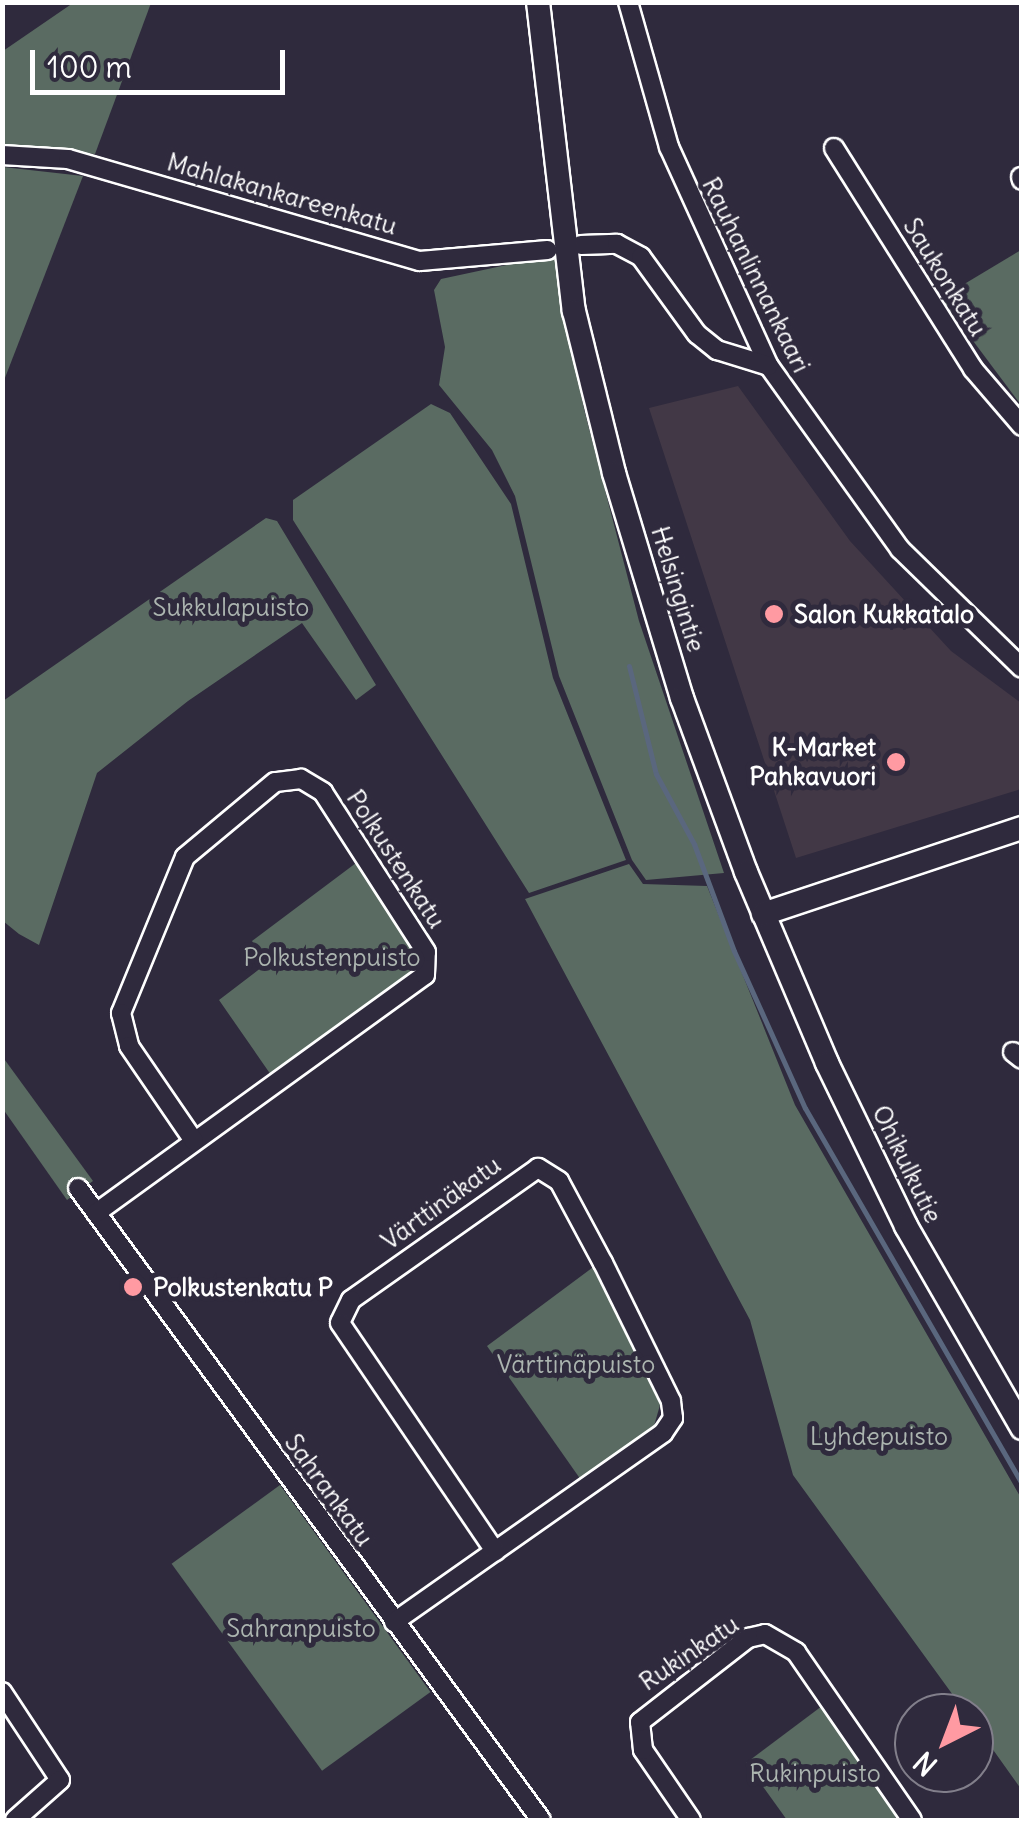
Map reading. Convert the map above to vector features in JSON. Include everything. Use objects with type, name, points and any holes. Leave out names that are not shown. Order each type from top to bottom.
[{"type":"main road","name":"Helsingintie","points":[[538,2],[562,232],[601,419],[682,698],[763,914]]},
{"type":"main road","points":[[763,914],[1022,828]]},
{"type":"main road","name":"Ohikulkutie","points":[[763,914],[906,1226],[1022,1428]]},
{"type":"street","name":"Rauhanlinnankaari","points":[[628,2],[670,147],[769,366],[900,549],[1022,668]]},
{"type":"street","name":"Saukonkatu","points":[[834,148],[973,369],[1022,426]]},
{"type":"street","name":"Mahlakankareenkatu","points":[[2,155],[68,159],[420,261],[548,250]]},
{"type":"street","points":[[581,244],[617,244],[641,257],[697,334],[717,350],[769,366]]},
{"type":"street","name":"Polkustenkatu","points":[[96,1213],[425,975],[426,952],[322,792],[301,779],[275,782],[186,857],[121,1013],[129,1046],[194,1141]]},
{"type":"street","name":"Värttinäkatu","points":[[394,1622],[495,1551],[663,1432],[673,1418],[671,1401],[559,1182],[538,1168],[350,1300],[340,1324],[495,1551]]},
{"type":"street","name":"Sahrankatu","points":[[78,1188],[541,1820]]},
{"type":"street","name":"Rukinkatu","points":[[692,1820],[643,1750],[640,1722],[748,1638],[765,1634],[796,1652],[912,1820]]},
{"type":"street","points":[[2,1692],[60,1780],[15,1820]]},
{"type":"shaded area","points":[[738,386],[850,541],[951,651],[1021,703],[1021,789],[796,858],[649,408]]},
{"type":"green space","points":[[73,3],[151,3],[95,154],[3,146],[3,51]]},
{"type":"green space","points":[[2,167],[83,176],[3,383]]},
{"type":"green space","points":[[1021,250],[1021,405],[941,298]]},
{"type":"green space","points":[[554,255],[584,409],[639,621],[724,873],[646,880],[632,860],[559,676],[515,496],[492,450],[439,385],[445,347],[434,290],[441,279]]},
{"type":"green space","points":[[431,404],[450,413],[511,504],[553,678],[626,860],[529,893],[293,520],[293,500]]},
{"type":"green space","name":"Sukkulapuisto","points":[[266,518],[277,521],[376,685],[356,700],[302,623],[188,701],[97,773],[39,945],[19,934],[3,921],[3,701]]},
{"type":"green space","name":"Polkustenpuisto","points":[[360,860],[410,947],[410,971],[394,990],[271,1075],[219,1000],[266,964],[252,941]]},
{"type":"green space","name":"Lyhdepuisto","points":[[629,864],[643,884],[707,886],[795,1105],[1021,1498],[1021,1789],[994,1751],[994,1693],[951,1693],[793,1475],[750,1320],[525,899]]},
{"type":"green space","points":[[2,1056],[93,1181],[67,1200],[3,1109]]},
{"type":"green space","name":"Värttinäpuisto","points":[[596,1265],[662,1398],[654,1426],[581,1480],[487,1346]]},
{"type":"green space","name":"Sahranpuisto","points":[[280,1485],[430,1692],[322,1771],[172,1564]]},
{"type":"green space","name":"Rukinpuisto","points":[[826,1703],[892,1799],[896,1820],[787,1820],[746,1763]]},
{"type":"waterway","points":[[629,666],[656,774],[694,844],[734,951],[805,1108],[1022,1484]]},
{"type":"place","name":"Salon Kukkatalo","points":[[774,614]]},
{"type":"place","name":"K-Market Pahkavuori","points":[[896,762]]},
{"type":"place","name":"Polkustenkatu P","points":[[133,1287]]}]
